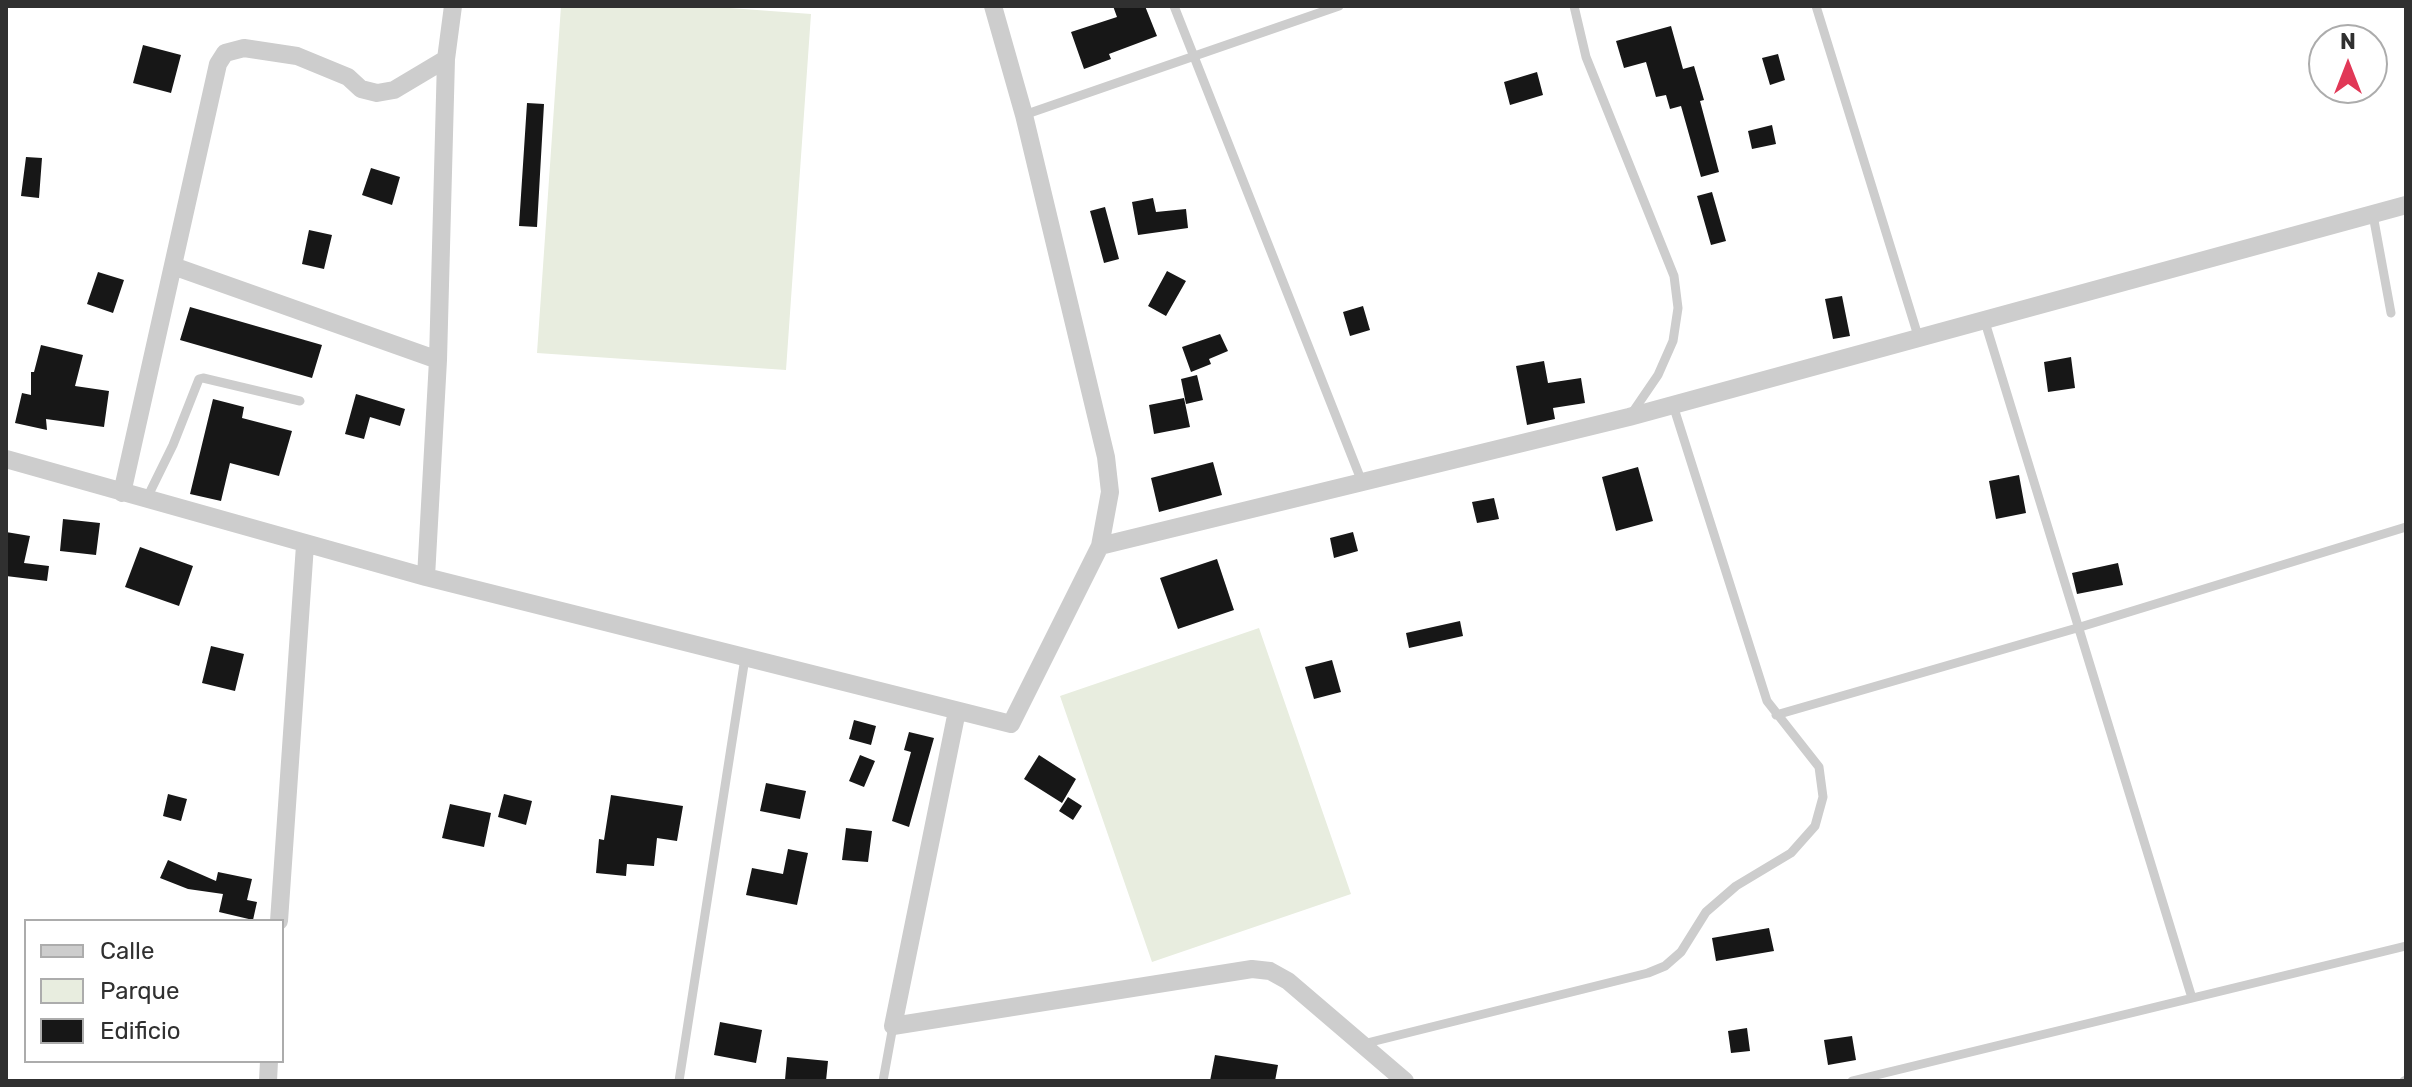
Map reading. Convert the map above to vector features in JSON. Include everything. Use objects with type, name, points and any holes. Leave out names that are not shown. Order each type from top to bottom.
[{"type":"street","points":[[426,577],[438,360],[446,59],[453,6]]},
{"type":"street","points":[[6,459],[426,577],[1011,724],[1100,546],[1110,492],[1108,470],[1024,115],[993,6]]},
{"type":"street","points":[[122,493],[218,64],[225,53],[244,48],[297,56],[348,77],[361,89],[377,93],[394,90],[446,59]]},
{"type":"street","points":[[1100,546],[1629,417],[2406,205]]},
{"type":"street","points":[[173,266],[438,360]]},
{"type":"street","points":[[279,919],[305,545]]},
{"type":"street","points":[[957,711],[893,1026],[1252,969],[1270,971],[1288,981],[1405,1081]]},
{"type":"lane","points":[[1174,6],[1362,482]]},
{"type":"lane","points":[[1024,115],[1339,6]]},
{"type":"lane","points":[[1574,6],[1586,57],[1674,276],[1678,308],[1673,341],[1658,375],[1629,417]]},
{"type":"lane","points":[[1816,6],[1919,339]]},
{"type":"lane","points":[[2373,215],[2391,313]]},
{"type":"lane","points":[[1985,322],[2192,998]]},
{"type":"lane","points":[[146,500],[173,445],[199,379],[300,401]]},
{"type":"lane","points":[[1363,1044],[1648,973],[1665,966],[1681,952],[1706,912],[1736,886],[1791,853],[1815,826],[1823,797],[1819,767],[1767,701],[1673,405]]},
{"type":"lane","points":[[1776,715],[2077,628],[2406,527]]},
{"type":"lane","points":[[679,1081],[745,658]]},
{"type":"lane","points":[[1852,1081],[2406,946]]},
{"type":"lane","points":[[883,1081],[893,1026]]},
{"type":"green space","points":[[561,6],[703,6],[811,14],[786,370],[537,353]]},
{"type":"green space","points":[[1259,628],[1351,894],[1152,962],[1060,696]]},
{"type":"building","points":[[1113,6],[1145,6],[1157,36],[1109,54],[1111,59],[1084,69],[1071,32],[1117,17]]},
{"type":"building","points":[[1671,26],[1683,69],[1694,66],[1719,172],[1701,177],[1681,106],[1670,109],[1666,95],[1656,97],[1646,62],[1624,68],[1616,41]]},
{"type":"building","points":[[143,45],[181,55],[171,93],[133,83]]},
{"type":"building","points":[[1778,54],[1785,80],[1770,85],[1762,58]]},
{"type":"building","points":[[1537,72],[1543,95],[1510,105],[1504,82]]},
{"type":"building","points":[[527,103],[544,104],[537,227],[519,226]]},
{"type":"building","points":[[1772,125],[1776,144],[1752,149],[1748,131]]},
{"type":"building","points":[[26,157],[42,158],[39,198],[21,196]]},
{"type":"building","points":[[371,168],[400,177],[392,205],[362,195]]},
{"type":"building","points":[[1712,192],[1726,241],[1711,245],[1697,196]]},
{"type":"building","points":[[1153,198],[1156,212],[1186,209],[1188,228],[1138,235],[1132,202]]},
{"type":"building","points":[[1105,207],[1119,259],[1104,263],[1090,211]]},
{"type":"building","points":[[309,230],[332,235],[324,269],[302,264]]},
{"type":"building","points":[[1167,271],[1186,281],[1166,316],[1148,306]]},
{"type":"building","points":[[98,272],[124,280],[113,313],[87,304]]},
{"type":"building","points":[[1842,296],[1850,336],[1833,339],[1825,299]]},
{"type":"building","points":[[1363,306],[1370,330],[1350,336],[1343,312]]},
{"type":"building","points":[[190,307],[322,345],[312,378],[180,340]]},
{"type":"building","points":[[1220,334],[1228,351],[1209,359],[1211,364],[1191,372],[1182,347]]},
{"type":"building","points":[[41,345],[83,355],[75,386],[109,391],[104,427],[46,419],[47,430],[15,423],[22,393],[31,395],[31,372],[34,372]]},
{"type":"building","points":[[2071,357],[2075,388],[2048,392],[2044,362]]},
{"type":"building","points":[[1544,361],[1548,383],[1581,378],[1585,403],[1553,408],[1555,419],[1527,425],[1516,366]]},
{"type":"building","points":[[1197,375],[1203,400],[1186,404],[1181,379]]},
{"type":"building","points":[[356,394],[405,409],[400,426],[370,417],[364,439],[345,434]]},
{"type":"building","points":[[1184,398],[1190,427],[1154,434],[1149,405]]},
{"type":"building","points":[[213,399],[244,407],[242,418],[292,431],[279,476],[230,463],[221,501],[190,494]]},
{"type":"building","points":[[1213,462],[1222,495],[1159,512],[1151,478]]},
{"type":"building","points":[[1638,467],[1653,521],[1616,531],[1602,477]]},
{"type":"building","points":[[2019,475],[2026,513],[1996,519],[1989,481]]},
{"type":"building","points":[[1494,498],[1499,519],[1477,523],[1472,502]]},
{"type":"building","points":[[63,519],[100,523],[96,555],[60,551]]},
{"type":"building","points":[[6,532],[30,536],[24,563],[49,566],[47,581],[6,576]]},
{"type":"building","points":[[1353,532],[1358,551],[1334,558],[1330,538]]},
{"type":"building","points":[[140,547],[193,566],[179,606],[125,587]]},
{"type":"building","points":[[1217,559],[1234,610],[1178,629],[1160,578]]},
{"type":"building","points":[[2118,563],[2123,585],[2077,594],[2072,573]]},
{"type":"building","points":[[1460,621],[1463,636],[1409,648],[1406,633]]},
{"type":"building","points":[[211,646],[244,654],[235,691],[202,683]]},
{"type":"building","points":[[1332,660],[1341,692],[1314,699],[1305,667]]},
{"type":"building","points":[[854,720],[876,726],[871,745],[849,739]]},
{"type":"building","points":[[909,732],[934,738],[909,827],[892,821],[911,752],[904,750]]},
{"type":"building","points":[[860,755],[875,761],[864,787],[849,781]]},
{"type":"building","points":[[1039,755],[1076,779],[1062,803],[1024,779]]},
{"type":"building","points":[[766,783],[806,791],[800,819],[760,811]]},
{"type":"building","points":[[168,794],[187,799],[181,821],[163,816]]},
{"type":"building","points":[[504,794],[532,801],[526,825],[498,817]]},
{"type":"building","points":[[611,795],[683,806],[677,841],[657,838],[654,866],[627,864],[626,876],[596,873],[599,839],[604,840]]},
{"type":"building","points":[[1068,797],[1082,806],[1073,820],[1059,811]]},
{"type":"building","points":[[450,804],[491,813],[484,847],[442,838]]},
{"type":"building","points":[[846,828],[872,831],[868,862],[842,860]]},
{"type":"building","points":[[788,849],[808,853],[797,905],[746,895],[752,868],[783,874]]},
{"type":"building","points":[[168,860],[216,881],[218,872],[252,879],[247,900],[257,902],[253,919],[219,912],[223,894],[188,889],[160,878]]},
{"type":"building","points":[[1769,928],[1774,951],[1716,961],[1712,938]]},
{"type":"building","points":[[720,1022],[762,1030],[756,1063],[714,1055]]},
{"type":"building","points":[[1747,1028],[1750,1051],[1731,1053],[1728,1031]]},
{"type":"building","points":[[1852,1036],[1856,1060],[1828,1065],[1824,1040]]},
{"type":"building","points":[[1215,1055],[1278,1065],[1275,1081],[1210,1081]]},
{"type":"building","points":[[787,1057],[828,1061],[826,1081],[785,1080]]}]
